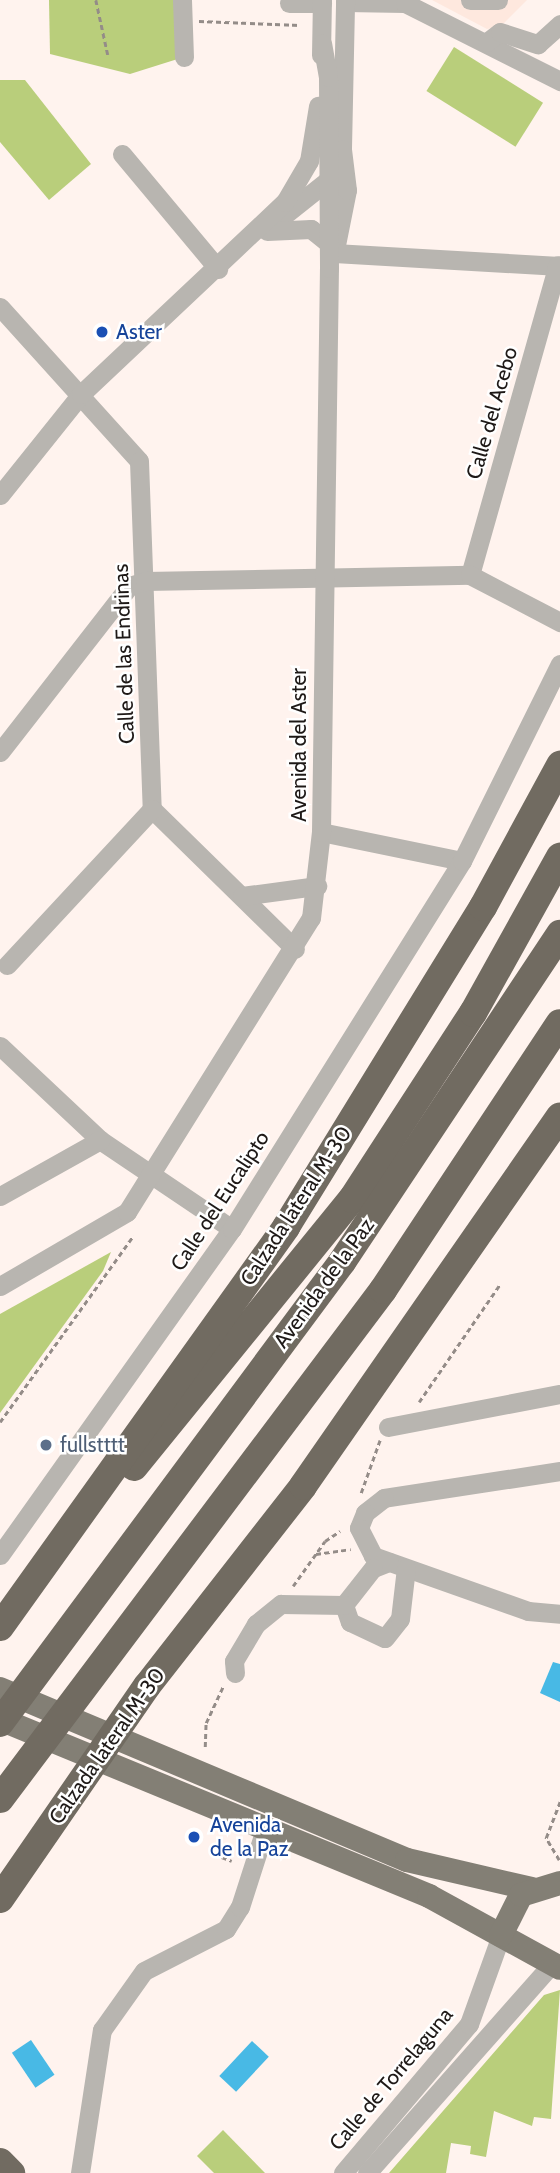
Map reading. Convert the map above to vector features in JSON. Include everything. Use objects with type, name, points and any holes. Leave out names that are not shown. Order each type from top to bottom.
[{"type":"highway","name":"Calzada lateral M-30","points":[[0,1627],[286,1227],[483,907],[560,765]]},
{"type":"highway","points":[[192,1462],[352,1199],[472,1013],[560,857]]},
{"type":"highway","name":"Avenida de la Paz","points":[[0,1721],[342,1262],[560,934]]},
{"type":"highway","points":[[0,1799],[383,1290],[560,1023]]},
{"type":"highway","name":"Calzada lateral M-30","points":[[0,1908],[4,1882],[148,1686],[303,1486],[560,1116]]},
{"type":"highway","points":[[51,1558],[172,1425],[352,1199]]},
{"type":"highway","points":[[0,2162],[11,2173]]},
{"type":"main road","points":[[0,1689],[407,1860],[532,1889]]},
{"type":"main road","points":[[0,1721],[429,1896],[555,1968]]},
{"type":"main road","points":[[501,1935],[514,1903],[559,1872]]},
{"type":"street","points":[[182,0],[184,57]]},
{"type":"street","points":[[452,23],[460,0]]},
{"type":"street","points":[[470,0],[498,0]]},
{"type":"street","points":[[330,255],[347,191],[342,148],[345,1],[405,3],[452,23],[560,81]]},
{"type":"street","points":[[289,3],[322,2],[330,255]]},
{"type":"street","points":[[487,42],[500,32],[538,44],[560,24]]},
{"type":"street","points":[[259,232],[309,161],[322,44]]},
{"type":"street","points":[[0,495],[81,394],[259,232],[327,181],[342,148]]},
{"type":"street","points":[[122,153],[218,269]]},
{"type":"street","points":[[259,232],[302,227],[330,255],[559,265]]},
{"type":"street","name":"Avenida del Aster","points":[[0,1286],[113,1225],[153,1177],[295,949],[317,886],[321,832],[330,255]]},
{"type":"street","name":"Calle del Acebo","points":[[470,575],[559,265]]},
{"type":"street","name":"Calle de las Endrinas","points":[[0,307],[139,461],[152,809]]},
{"type":"street","points":[[0,752],[129,586],[145,581],[470,575],[560,622]]},
{"type":"street","name":"Calle del Eucalipto","points":[[0,1555],[232,1229],[462,861],[560,664]]},
{"type":"street","points":[[6,965],[152,809],[295,949]]},
{"type":"street","points":[[321,832],[462,861]]},
{"type":"street","points":[[242,896],[317,886]]},
{"type":"street","points":[[0,1046],[100,1140],[232,1229]]},
{"type":"street","points":[[0,1196],[100,1140]]},
{"type":"street","points":[[388,1427],[560,1394]]},
{"type":"street","points":[[560,1471],[384,1498],[365,1513],[359,1528],[368,1546],[397,1565],[528,1611],[560,1614]]},
{"type":"street","points":[[345,1605],[350,1622],[385,1638],[400,1619],[397,1565]]},
{"type":"street","points":[[345,1605],[373,1568],[397,1565]]},
{"type":"street","points":[[235,1673],[234,1661],[256,1624],[281,1604],[345,1605]]},
{"type":"street","points":[[80,2173],[102,2030],[144,1971],[226,1929],[240,1907],[265,1829]]},
{"type":"street","name":"Calle de Torrelaguna","points":[[343,2173],[469,2024],[501,1935]]},
{"type":"street","name":"Calle de Torrelaguna","points":[[367,2173],[555,1968]]},
{"type":"path","points":[[96,0],[108,55]]},
{"type":"path","points":[[182,20],[300,24]]},
{"type":"path","points":[[0,1422],[133,1236]]},
{"type":"path","points":[[314,1554],[368,1546]]},
{"type":"path","points":[[205,1747],[201,1738],[215,1703]]},
{"type":"path","points":[[559,1872],[546,1838],[560,1801]]},
{"type":"path","points":[[214,1854],[232,1861]]},
{"type":"shaded area","points":[[432,0],[527,0],[501,26],[487,29]]},
{"type":"green space","points":[[49,0],[182,0],[184,57],[130,74],[50,54]]},
{"type":"green space","points":[[454,47],[543,103],[515,147],[426,91]]},
{"type":"green space","points":[[0,80],[25,80],[91,164],[49,200],[0,142]]},
{"type":"green space","points":[[111,1252],[103,1271],[0,1413],[0,1314]]},
{"type":"green space","points":[[560,1990],[551,2119],[534,2117],[532,2126],[494,2111],[486,2157],[470,2154],[471,2146],[451,2143],[446,2173],[389,2173],[544,1995]]},
{"type":"green space","points":[[223,2130],[265,2173],[214,2173],[197,2156]]},
{"type":"water","points":[[553,1662],[560,1664],[560,1702],[540,1693]]},
{"type":"water","points":[[31,2040],[54,2075],[35,2088],[12,2053]]},
{"type":"water","points":[[252,2041],[269,2057],[236,2092],[219,2076]]},
{"type":"place","name":"Aster","points":[[102,332]]},
{"type":"place","name":"fullstttt","points":[[46,1445]]},
{"type":"place","name":"Avenida de la Paz","points":[[194,1837]]}]
